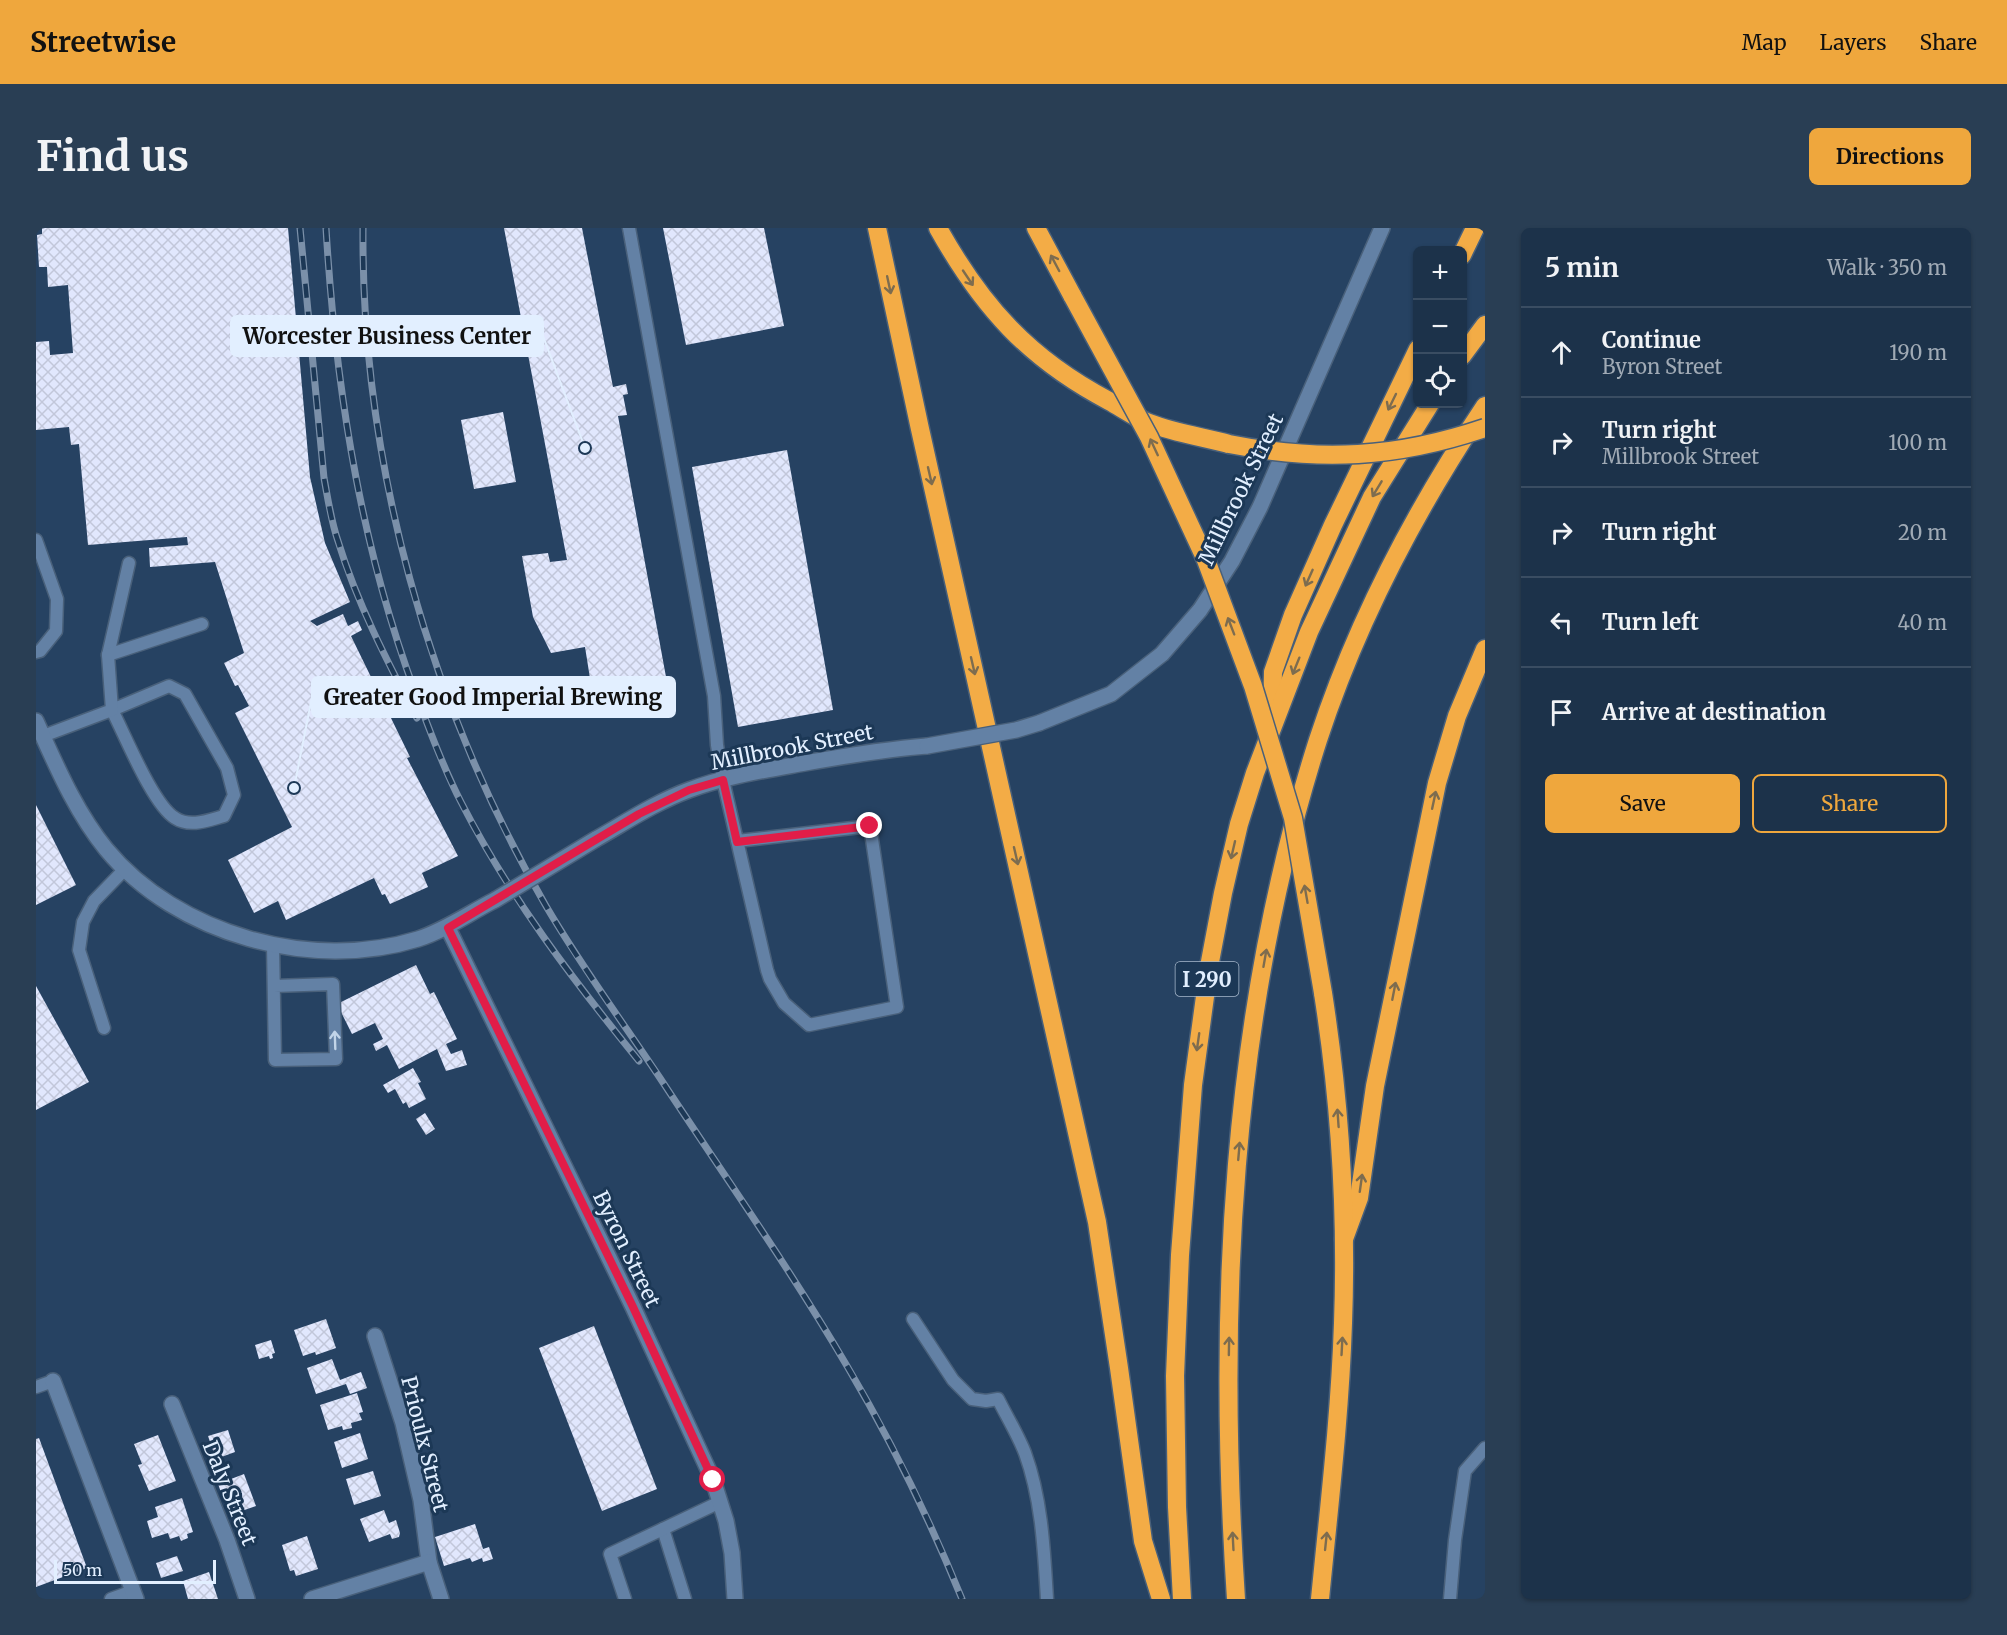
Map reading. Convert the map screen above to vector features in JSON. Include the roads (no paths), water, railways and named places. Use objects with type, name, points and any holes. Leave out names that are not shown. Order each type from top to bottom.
[{"type":"highway","points":[[877,228],[1097,1222],[1143,1542],[1161,1599]]},
{"type":"highway","points":[[938,228],[970,281],[989,307],[1026,345],[1046,362],[1092,392],[1149,423],[1229,444],[1299,454],[1352,455],[1406,449],[1485,428]]},
{"type":"highway","points":[[1036,228],[1154,447],[1206,560],[1253,686],[1293,818],[1323,993],[1336,1089],[1344,1239],[1340,1387],[1320,1599]]},
{"type":"highway","points":[[1467,246],[1476,228]]},
{"type":"highway","points":[[1463,354],[1485,325]]},
{"type":"highway","points":[[1272,726],[1273,672],[1293,615],[1328,536],[1416,354]]},
{"type":"highway","name":"I 290","points":[[1236,1599],[1231,1506],[1229,1369],[1236,1192],[1246,1086],[1256,1013],[1281,879],[1319,739],[1357,639],[1414,520],[1485,406]]},
{"type":"highway","name":"I 290","points":[[1182,1599],[1177,1507],[1175,1376],[1180,1255],[1190,1107],[1209,967],[1223,893],[1239,824],[1272,726],[1309,632],[1372,497],[1428,408]]},
{"type":"highway","points":[[1344,1239],[1359,1198],[1375,1086],[1437,783],[1457,716],[1485,649]]},
{"type":"main road","name":"Millbrook Street","points":[[36,721],[39,737],[78,811],[106,849],[144,886],[215,926],[273,945],[324,952],[394,945],[448,928],[639,814],[689,790],[754,772],[927,746],[1016,730],[1039,723],[1111,694],[1162,654],[1200,610],[1232,561],[1260,507],[1382,228]]},
{"type":"main road","name":"Byron Street","points":[[448,928],[633,1307],[713,1480],[732,1553],[735,1599]]},
{"type":"main road","name":"Prioulx Street","points":[[375,1336],[403,1423],[421,1500],[429,1562],[441,1599]]},
{"type":"main road","points":[[53,1381],[134,1595]]},
{"type":"main road","name":"Daly Street","points":[[172,1404],[227,1540],[248,1599]]},
{"type":"main road","points":[[312,1599],[429,1562]]},
{"type":"lane","points":[[629,228],[714,696],[717,745],[723,780],[737,842],[767,970],[770,979],[784,1003],[808,1025],[897,1007],[870,826],[737,842]]},
{"type":"lane","points":[[36,540],[57,599],[56,631],[40,651],[36,652]]},
{"type":"lane","points":[[39,737],[112,710],[169,686],[185,694],[227,768],[234,795],[224,816],[197,823],[176,820],[160,805],[112,710],[108,655],[129,563]]},
{"type":"lane","points":[[108,655],[202,624]]},
{"type":"lane","points":[[104,1029],[79,950],[80,941],[83,922],[94,901],[125,869]]},
{"type":"lane","points":[[273,945],[274,986],[276,1060],[336,1059],[333,984],[274,986]]},
{"type":"lane","points":[[913,1319],[953,1380],[972,1400],[998,1400],[1025,1452],[1038,1499],[1044,1542],[1047,1599]]},
{"type":"lane","points":[[36,1387],[53,1381]]},
{"type":"lane","points":[[1450,1599],[1455,1540],[1465,1471],[1485,1448]]},
{"type":"lane","points":[[626,1599],[610,1554],[720,1502]]},
{"type":"lane","points":[[663,1529],[685,1599]]},
{"type":"lane","points":[[111,1599],[134,1595]]},
{"type":"railway","points":[[300,228],[324,478],[333,526],[363,609],[417,718]]},
{"type":"railway","points":[[326,228],[337,354],[356,478],[385,599],[403,659],[425,718],[456,792],[500,871],[566,968],[639,1061]]},
{"type":"railway","points":[[363,228],[365,316],[374,404],[389,492],[410,579],[436,664],[468,748],[504,828],[559,928],[779,1257],[847,1366],[909,1481],[962,1599]]},
{"type":"place","name":"Worcester Business Center","points":[[585,448]]},
{"type":"place","name":"Greater Good Imperial Brewing","points":[[294,788]]}]
